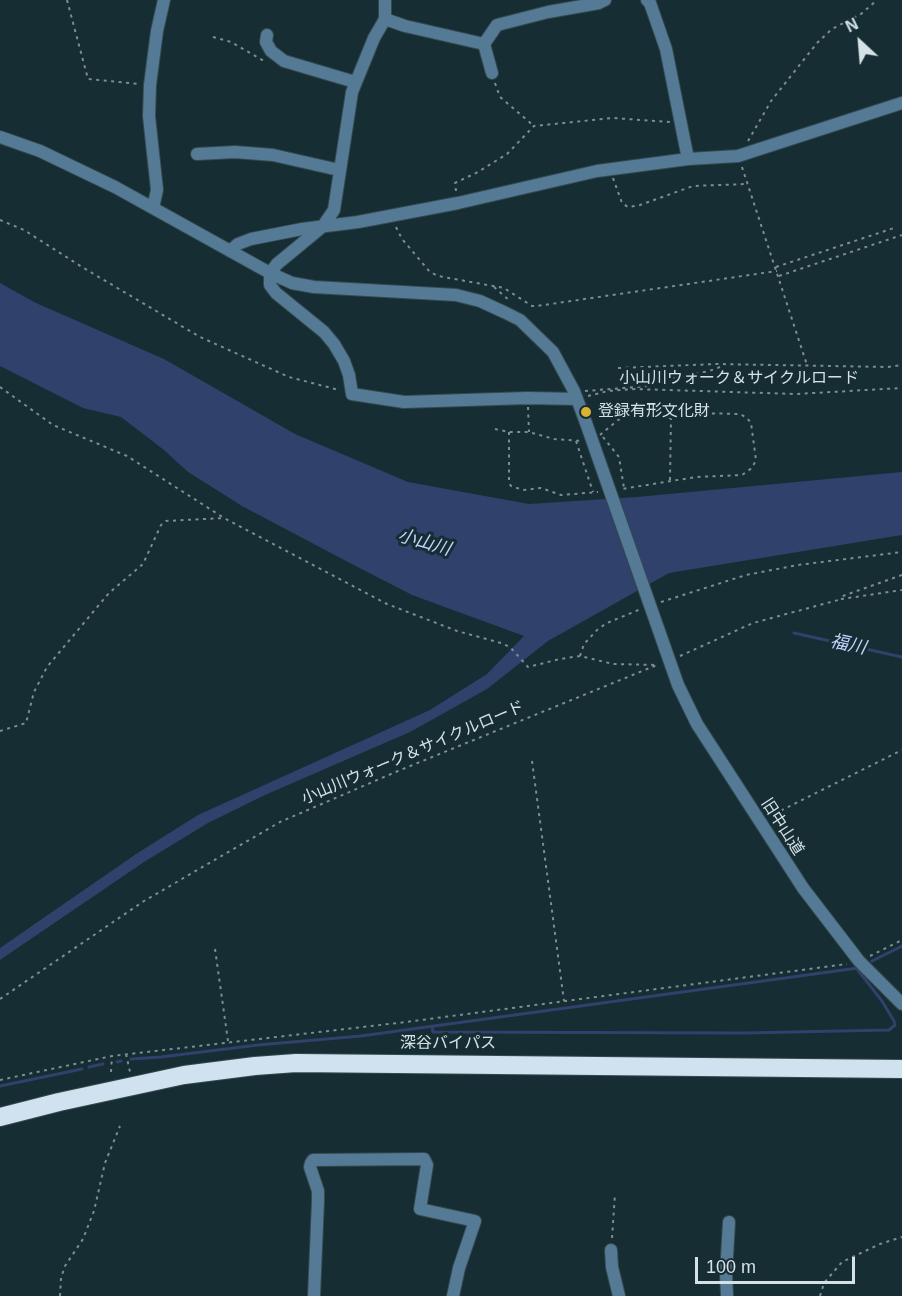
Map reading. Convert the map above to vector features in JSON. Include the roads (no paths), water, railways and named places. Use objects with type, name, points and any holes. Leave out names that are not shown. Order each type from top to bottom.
[{"type":"highway","name":"深谷バイパス","points":[[0,1117],[132,1080],[296,1063],[902,1069]]},
{"type":"highway","points":[[0,1129],[92,1101],[132,1080]]},
{"type":"street","points":[[153,207],[157,190],[149,116],[150,85],[157,31],[164,0]]},
{"type":"street","points":[[385,0],[385,20],[374,38],[355,82],[334,210],[323,226],[277,264],[270,273],[270,285],[276,293],[334,344],[347,368],[352,394],[404,402],[575,395]]},
{"type":"street","points":[[484,44],[497,26],[605,0]]},
{"type":"street","points":[[647,0],[666,49],[688,159]]},
{"type":"street","points":[[385,20],[484,44]]},
{"type":"street","points":[[267,35],[266,42],[272,51],[284,61],[355,82]]},
{"type":"street","points":[[484,44],[492,73]]},
{"type":"street","points":[[230,251],[238,243],[251,239],[458,203],[555,179],[688,159],[738,156],[902,103]]},
{"type":"street","name":"旧中山道","points":[[0,137],[53,157],[153,207],[292,283],[314,287],[442,294],[480,301],[519,319],[538,335],[553,352],[575,395],[678,685],[705,738],[803,888],[859,961],[902,1004]]},
{"type":"street","points":[[197,154],[235,152],[273,155],[339,170]]},
{"type":"street","points":[[314,1296],[318,1201],[318,1191],[310,1167],[314,1161],[424,1159],[427,1165],[420,1209],[475,1221],[459,1268],[453,1296]]},
{"type":"street","points":[[727,1296],[729,1222]]},
{"type":"street","points":[[611,1250],[619,1296]]},
{"type":"water","name":"小山川","points":[[0,283],[36,303],[164,359],[295,434],[408,482],[529,504],[637,497],[902,472],[902,535],[669,573],[548,641],[487,689],[410,732],[265,795],[208,823],[144,862],[0,960],[0,948],[136,854],[198,815],[430,710],[487,674],[524,636],[412,595],[346,561],[242,506],[188,472],[121,417],[83,408],[0,366]]},
{"type":"waterway","name":"福川","points":[[794,633],[902,657]]},
{"type":"waterway","points":[[872,961],[902,946]]},
{"type":"waterway","points":[[131,1059],[361,1036],[858,968]]},
{"type":"waterway","points":[[432,1026],[433,1032],[744,1033],[889,1030],[895,1025],[894,1021],[882,1001],[857,969]]},
{"type":"waterway","points":[[117,1062],[121,1061]]},
{"type":"waterway","points":[[89,1067],[103,1064]]},
{"type":"waterway","points":[[0,1086],[82,1069]]},
{"type":"place","name":"登録有形文化財","points":[[586,412]]}]
